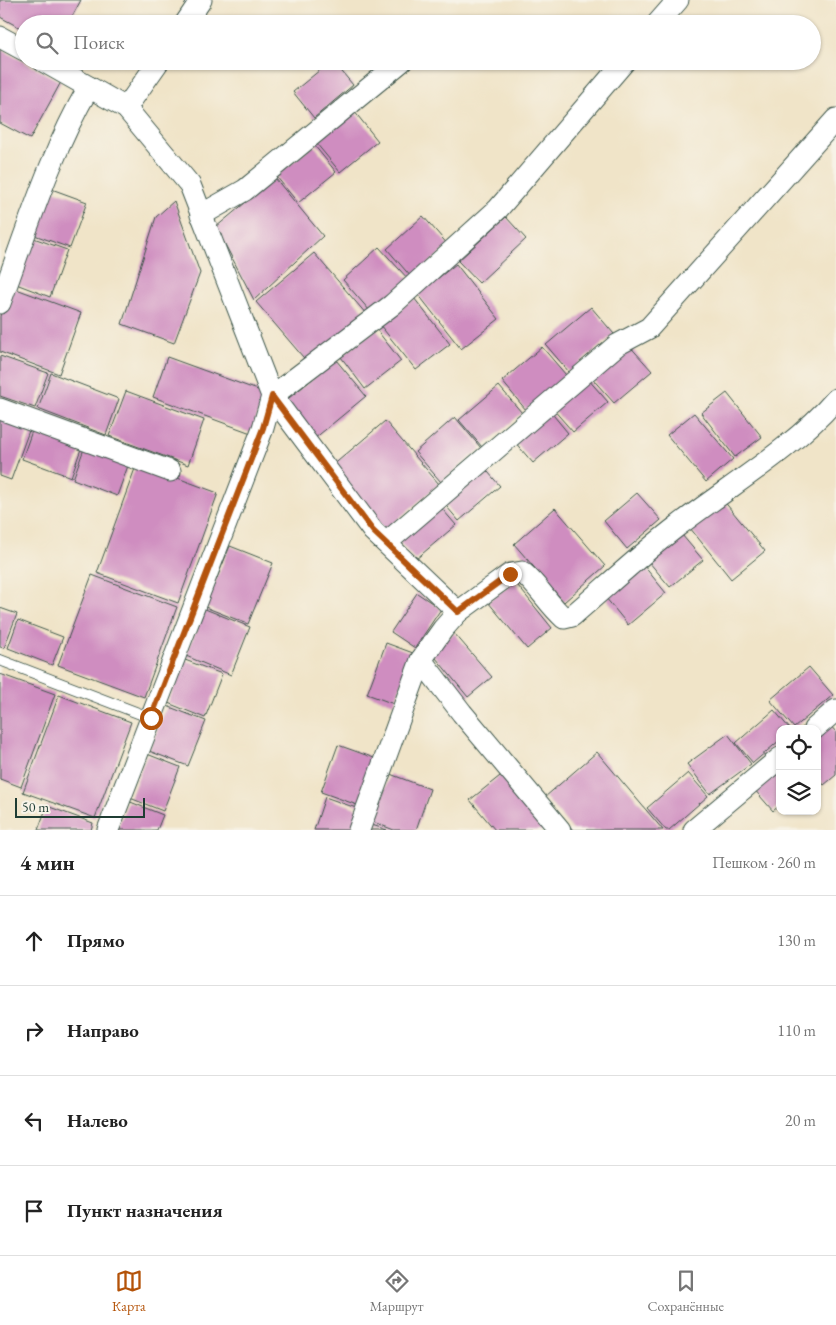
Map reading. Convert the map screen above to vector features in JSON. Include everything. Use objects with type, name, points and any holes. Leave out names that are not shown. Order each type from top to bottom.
[{"type":"street","points":[[191,15],[201,0]]},
{"type":"street","points":[[665,15],[678,0]]},
{"type":"street","points":[[0,36],[15,45]]},
{"type":"street","points":[[60,70],[126,108],[190,185],[272,396],[373,531],[458,612]]},
{"type":"street","points":[[126,108],[153,70]]},
{"type":"street","points":[[201,215],[245,190],[391,70]]},
{"type":"street","points":[[108,830],[263,428],[272,396],[392,305],[498,210],[617,70]]},
{"type":"street","points":[[0,303],[71,117],[89,87]]},
{"type":"street","points":[[386,543],[617,345],[648,328],[836,119]]},
{"type":"street","points":[[360,830],[421,660],[443,629],[458,612],[510,574],[522,572],[533,581],[557,612],[564,618],[572,616],[677,526],[792,441],[820,417],[836,399]]},
{"type":"street","points":[[0,409],[170,471]]},
{"type":"street","points":[[421,660],[462,713],[560,830]]},
{"type":"street","points":[[819,725],[836,710]]},
{"type":"street","points":[[694,830],[776,761]]},
{"type":"lane","points":[[0,660],[151,718]]},
{"type":"building","points":[[0,0],[81,0],[73,15],[15,15],[15,25],[0,17]]},
{"type":"building","points":[[0,49],[15,57],[15,70],[39,70],[61,82],[30,139],[0,123]]},
{"type":"building","points":[[320,70],[340,70],[353,85],[314,118],[293,92]]},
{"type":"building","points":[[354,111],[378,141],[340,172],[316,143]]},
{"type":"building","points":[[314,145],[336,172],[298,203],[276,176]]},
{"type":"building","points":[[275,178],[323,236],[254,300],[216,227]]},
{"type":"building","points":[[46,187],[87,202],[70,248],[29,233]]},
{"type":"building","points":[[174,201],[200,273],[174,343],[122,324],[156,217]]},
{"type":"building","points":[[423,216],[449,246],[412,278],[387,249]]},
{"type":"building","points":[[506,217],[526,239],[479,283],[458,261]]},
{"type":"building","points":[[28,236],[67,250],[50,297],[11,282]]},
{"type":"building","points":[[379,247],[409,280],[370,311],[343,280]]},
{"type":"building","points":[[314,253],[367,315],[309,364],[256,302]]},
{"type":"building","points":[[456,264],[499,319],[461,349],[418,294]]},
{"type":"building","points":[[11,287],[81,313],[59,374],[0,352],[0,316]]},
{"type":"building","points":[[414,298],[450,344],[416,370],[380,325]]},
{"type":"building","points":[[591,307],[614,334],[569,372],[546,345]]},
{"type":"building","points":[[376,329],[401,361],[365,389],[341,357]]},
{"type":"building","points":[[627,343],[652,371],[614,403],[589,375]]},
{"type":"building","points":[[542,347],[566,375],[526,410],[502,381]]},
{"type":"building","points":[[0,356],[48,373],[35,408],[0,396]]},
{"type":"building","points":[[167,357],[266,393],[251,433],[153,397]]},
{"type":"building","points":[[336,360],[366,396],[314,439],[284,402]]},
{"type":"building","points":[[51,373],[119,399],[106,435],[38,409]]},
{"type":"building","points":[[587,378],[608,402],[573,432],[552,408]]},
{"type":"building","points":[[499,386],[522,413],[482,447],[459,420]]},
{"type":"building","points":[[126,391],[204,420],[188,465],[109,436]]},
{"type":"building","points":[[727,393],[762,437],[735,457],[701,413]]},
{"type":"building","points":[[549,410],[568,433],[533,463],[514,441]]},
{"type":"building","points":[[694,413],[733,459],[706,482],[667,435]]},
{"type":"building","points":[[0,416],[30,428],[11,480],[0,476]]},
{"type":"building","points":[[455,417],[481,448],[441,482],[415,452]]},
{"type":"building","points":[[385,421],[439,484],[385,530],[331,467]]},
{"type":"building","points":[[33,428],[82,446],[71,477],[22,459]]},
{"type":"building","points":[[85,446],[129,463],[117,496],[73,479]]},
{"type":"building","points":[[137,463],[218,493],[178,603],[97,573]]},
{"type":"building","points":[[482,465],[500,486],[459,521],[441,500]]},
{"type":"building","points":[[637,493],[661,520],[627,549],[604,521]]},
{"type":"building","points":[[723,500],[765,551],[731,579],[690,528]]},
{"type":"building","points":[[437,503],[456,525],[415,560],[396,538]]},
{"type":"building","points":[[555,508],[605,566],[564,602],[514,544]]},
{"type":"building","points":[[682,535],[703,560],[670,587],[649,562]]},
{"type":"building","points":[[230,546],[273,563],[248,624],[205,607]]},
{"type":"building","points":[[644,566],[666,593],[628,625],[606,598]]},
{"type":"building","points":[[92,575],[177,607],[144,697],[58,665]]},
{"type":"building","points":[[514,581],[552,628],[527,649],[488,602]]},
{"type":"building","points":[[417,593],[441,609],[415,648],[391,632]]},
{"type":"building","points":[[0,608],[17,614],[4,648],[0,647]]},
{"type":"building","points":[[205,609],[250,627],[231,675],[186,656]]},
{"type":"building","points":[[18,620],[63,637],[52,665],[8,648]]},
{"type":"building","points":[[454,633],[492,677],[468,697],[431,652]]},
{"type":"building","points":[[386,643],[413,653],[394,704],[367,694]]},
{"type":"building","points":[[185,660],[222,674],[205,718],[168,703]]},
{"type":"building","points":[[809,667],[833,695],[798,725],[791,725],[770,700]]},
{"type":"building","points":[[0,674],[55,694],[21,787],[0,779]]},
{"type":"building","points":[[59,695],[131,722],[95,818],[23,792]]},
{"type":"building","points":[[167,706],[206,721],[188,766],[149,751]]},
{"type":"building","points":[[774,710],[787,725],[776,725],[776,743],[753,763],[736,743]]},
{"type":"building","points":[[829,724],[836,732],[836,775],[824,785],[821,782],[821,730]]},
{"type":"building","points":[[728,734],[751,764],[710,794],[687,764]]},
{"type":"building","points":[[338,745],[377,759],[360,806],[321,792]]},
{"type":"building","points":[[597,752],[663,830],[573,830],[545,797]]},
{"type":"building","points":[[147,754],[180,767],[163,811],[130,798]]},
{"type":"building","points":[[776,769],[776,808],[773,811],[753,788]]},
{"type":"building","points":[[505,772],[553,830],[495,830],[470,800]]},
{"type":"building","points":[[688,773],[708,796],[669,830],[666,830],[647,808]]},
{"type":"building","points":[[390,774],[430,789],[416,830],[394,830],[373,822]]},
{"type":"building","points":[[325,797],[359,809],[352,830],[314,830]]},
{"type":"building","points":[[128,801],[163,815],[157,830],[117,830]]},
{"type":"building","points":[[47,806],[93,823],[91,830],[38,830]]},
{"type":"building","points":[[372,825],[387,830],[370,830]]},
{"type":"route","points":[[151,718],[263,428],[272,396],[373,531],[458,612],[510,574]]}]
